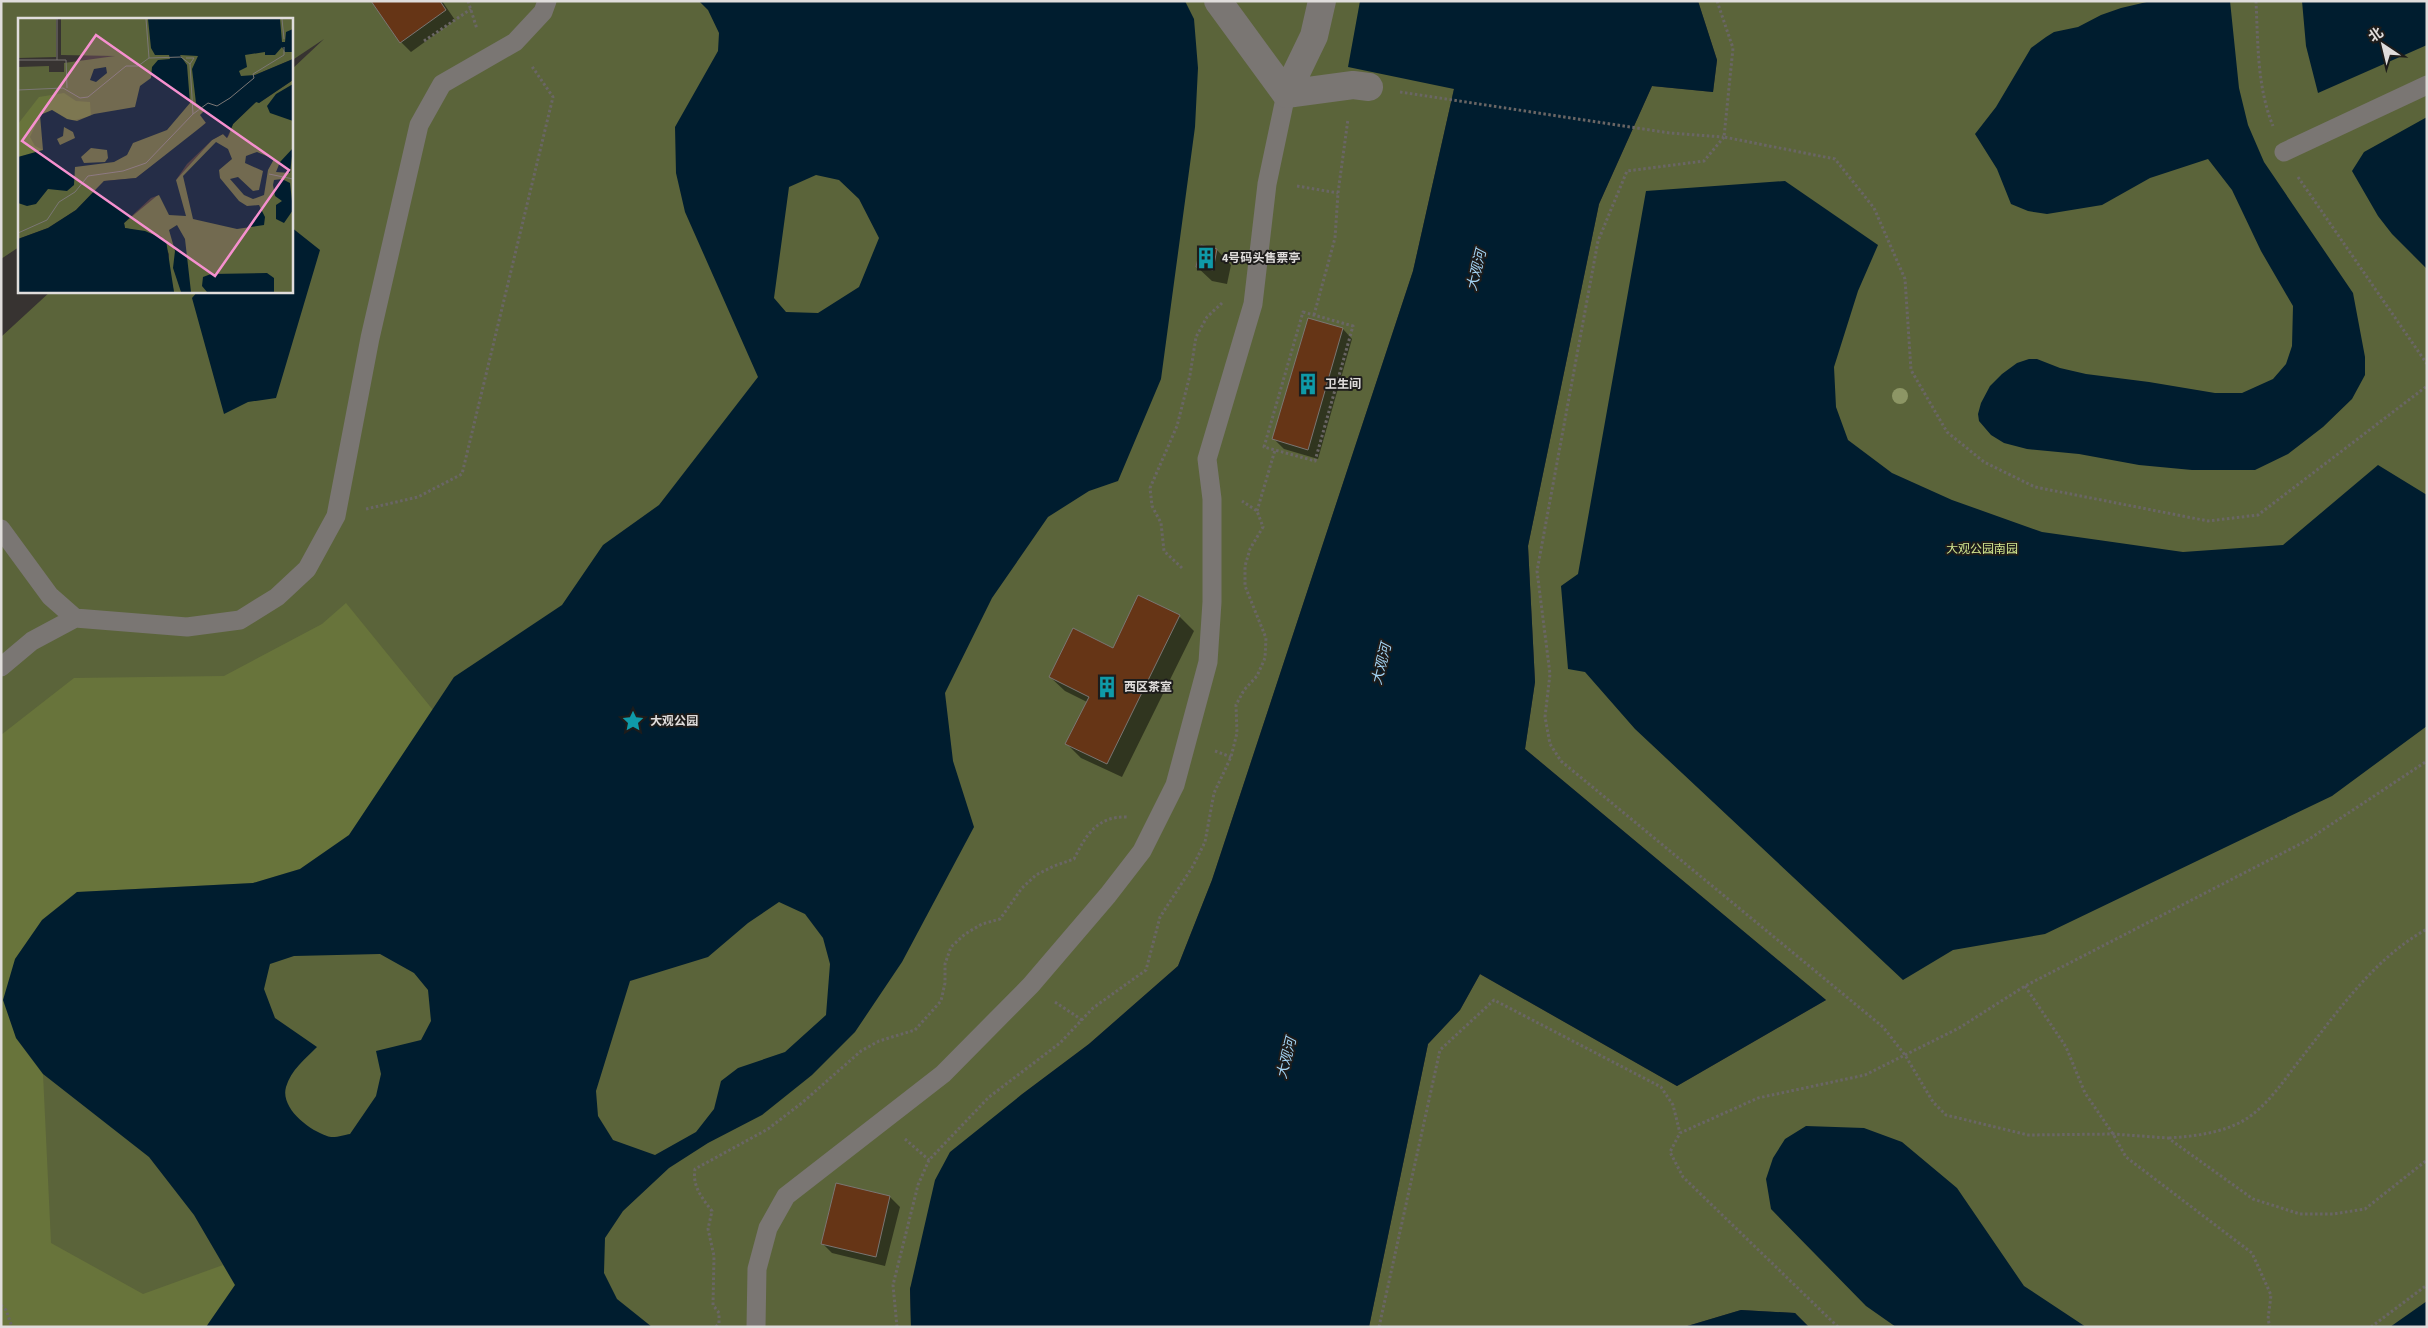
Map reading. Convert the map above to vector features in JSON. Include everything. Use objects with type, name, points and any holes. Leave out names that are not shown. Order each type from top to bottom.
[{"type":"street","points":[[1218,1],[1236,23],[1286,94]]},
{"type":"street","points":[[1286,94],[1314,36],[1322,1]]},
{"type":"street","points":[[1286,94],[1361,86]]},
{"type":"lane","points":[[1,667],[32,641],[75,618],[187,627],[240,620],[277,597],[307,569],[336,516],[370,338],[419,125],[442,84],[515,42],[543,12],[547,1]]},
{"type":"lane","points":[[2284,152],[2427,85]]},
{"type":"lane","points":[[756,1327],[757,1269],[768,1228],[786,1196],[943,1074],[1031,985],[1142,852],[1175,785],[1208,662],[1212,602],[1212,499],[1207,459],[1253,304],[1267,184],[1286,94]]},
{"type":"lane","points":[[1,529],[50,596],[75,618]]},
{"type":"path","points":[[1717,1],[1733,48],[1724,137],[1704,160],[1627,171],[1598,241],[1537,571],[1550,674],[1545,717],[1550,744],[1561,761],[1883,1027],[1905,1055],[1933,1102],[1946,1115],[2028,1135],[2113,1134],[2168,1138],[2210,1135],[2241,1122],[2270,1098],[2365,978],[2416,935],[2427,929]]},
{"type":"path","points":[[2256,1],[2258,67],[2268,113],[2284,152],[2306,191],[2427,364]]},
{"type":"path","points":[[424,41],[471,9]]},
{"type":"path","points":[[336,516],[418,496],[462,474],[553,97],[515,42]]},
{"type":"path","points":[[1314,315],[1335,238],[1338,193],[1361,86],[1670,133],[1724,137],[1835,159],[1874,208],[1904,279],[1911,370],[1947,432],[1984,462],[2035,487],[2208,521],[2258,515],[2427,386]]},
{"type":"path","points":[[1267,184],[1304,186],[1338,193]]},
{"type":"path","points":[[1303,312],[1353,326],[1315,461],[1275,450],[1264,447],[1303,312]]},
{"type":"path","points":[[1257,512],[1275,450]]},
{"type":"path","points":[[1838,1327],[1683,1177],[1670,1152],[1680,1132],[1758,1098],[1865,1075],[1959,1028],[2025,986],[2306,841],[2427,761]]},
{"type":"path","points":[[716,1327],[719,1323],[719,1313],[713,1305],[714,1256],[708,1229],[712,1210],[700,1196],[693,1179],[695,1169],[768,1129],[804,1102],[861,1050],[879,1041],[915,1030],[941,1001],[945,982],[945,964],[951,947],[982,924],[1000,919],[1022,888],[1036,875],[1054,866],[1074,860],[1082,842],[1095,827],[1113,817],[1160,818]]},
{"type":"path","points":[[2025,986],[2066,1047],[2085,1094],[2113,1134],[2126,1157],[2252,1252],[2271,1295],[2268,1319],[2270,1327]]},
{"type":"path","points":[[1379,1327],[1440,1050],[1494,1000],[1662,1087],[1673,1105],[1680,1132]]},
{"type":"path","points":[[2168,1138],[2253,1200],[2300,1214],[2333,1214],[2365,1209],[2427,1160]]},
{"type":"path","points":[[2371,1327],[2427,1285]]},
{"type":"path","points":[[1,1305],[6,1310],[12,1327]]},
{"type":"green space","name":"大观公园","points":[[1,1],[1467,1],[1454,89],[1413,271],[1212,880],[1178,966],[1089,1044],[1021,1095],[910,1288],[911,1327],[1,1327],[1,337],[50,292],[292,292],[292,69],[324,39],[292,60],[292,18],[18,18],[18,248],[1,259]]},
{"type":"green space","name":"大观公园南园","points":[[1698,1],[2427,1],[2427,1327],[1809,1327],[1795,1313],[1741,1310],[1684,1327],[1369,1327],[1428,1044],[1460,1010],[1480,974],[1677,1086],[1826,1000],[1525,749],[1535,682],[1528,546],[1599,204],[1652,86],[1713,92],[1717,60]]},
{"type":"green space","points":[[346,603],[433,710],[349,835],[300,869],[253,883],[77,892],[42,920],[15,959],[16,1038],[43,1074],[51,1243],[143,1294],[223,1265],[235,1285],[206,1327],[1,1327],[1,735],[74,678],[224,676],[322,624]]},
{"type":"water","points":[[699,1],[1185,1],[1194,19],[1198,68],[1195,127],[1161,379],[1118,481],[1089,491],[1048,517],[992,598],[945,693],[953,761],[974,827],[902,962],[855,1032],[812,1075],[762,1115],[708,1143],[669,1168],[623,1211],[605,1238],[604,1273],[617,1299],[652,1327],[206,1327],[235,1285],[194,1215],[149,1157],[43,1074],[16,1038],[3,1000],[15,959],[42,920],[77,892],[253,883],[300,869],[349,835],[454,677],[562,605],[603,545],[659,505],[758,377],[685,212],[676,173],[675,127],[718,51],[719,33],[708,10]],"holes":[[[816,175],[839,180],[859,199],[879,238],[859,287],[818,313],[786,312],[774,298],[789,187]],[[779,902],[805,914],[823,938],[830,964],[826,1015],[785,1052],[738,1068],[721,1081],[714,1109],[696,1132],[655,1155],[613,1140],[598,1116],[596,1091],[630,981],[708,957],[748,923]],[[380,954],[414,973],[428,990],[431,1021],[421,1040],[376,1051],[381,1074],[376,1096],[350,1134],[329,1137],[320,1133],[297,1117],[287,1103],[286,1087],[291,1075],[317,1047],[275,1018],[264,989],[270,964],[294,956]]]},
{"type":"water","name":"大观河","points":[[1360,1],[1698,1],[1717,60],[1713,92],[1652,86],[1599,204],[1528,546],[1535,682],[1525,749],[1826,1000],[1677,1086],[1480,974],[1460,1010],[1428,1044],[1369,1327],[911,1327],[910,1289],[935,1180],[950,1152],[1089,1044],[1178,966],[1212,880],[1413,271],[1454,89],[1348,67]]},
{"type":"water","points":[[2151,1],[2230,1],[2239,88],[2248,125],[2264,162],[2353,293],[2365,357],[2365,375],[2352,399],[2323,427],[2288,454],[2255,470],[2192,470],[2139,465],[2079,454],[2027,449],[2004,443],[1991,435],[1979,421],[1978,414],[1981,403],[1990,386],[2017,363],[2029,359],[2037,359],[2060,368],[2086,374],[2215,393],[2242,393],[2273,379],[2286,364],[2292,346],[2293,306],[2261,251],[2232,190],[2208,159],[2150,178],[2102,205],[2047,214],[2028,211],[2011,204],[1997,169],[1975,134],[1996,107],[2031,48],[2054,32],[2078,27],[2101,15]]},
{"type":"water","points":[[2302,1],[2427,1],[2427,45],[2318,93],[2306,46]]},
{"type":"water","points":[[2427,117],[2427,269],[2392,234],[2378,216],[2352,171],[2364,152]]},
{"type":"water","points":[[1785,181],[1878,245],[1858,291],[1834,367],[1836,407],[1848,440],[1892,473],[1952,500],[2042,532],[2183,552],[2283,545],[2378,465],[2427,495],[2427,726],[2332,796],[2045,934],[1953,950],[1903,980],[1635,729],[1585,672],[1568,669],[1561,586],[1578,574],[1646,191]]},
{"type":"water","points":[[292,228],[320,250],[276,398],[248,402],[224,414],[192,298],[197,292],[292,292]]},
{"type":"water","points":[[1806,1126],[1864,1128],[1902,1142],[1957,1188],[2024,1286],[2086,1327],[1896,1327],[1866,1306],[1771,1209],[1766,1179],[1773,1158],[1785,1139]]},
{"type":"water","points":[[2427,1301],[2427,1327],[2390,1327]]},
{"type":"water","points":[[1741,1310],[1795,1313],[1809,1327],[1684,1327]]},
{"type":"building","points":[[371,1],[440,1],[446,10],[400,43]]},
{"type":"building","name":"4号码头售票亭","points":[[1201,245],[1217,249],[1213,270],[1196,267]]},
{"type":"building","name":"卫生间","points":[[1308,318],[1343,328],[1308,450],[1272,439]]},
{"type":"building","name":"西区茶室","points":[[1138,595],[1180,615],[1107,764],[1065,744],[1089,697],[1049,677],[1073,628],[1113,648]]},
{"type":"building","points":[[836,1183],[890,1196],[876,1257],[821,1244]]},
{"type":"place","name":"4号码头售票亭","points":[[1206,258]]},
{"type":"place","name":"卫生间","points":[[1308,384]]},
{"type":"place","name":"西区茶室","points":[[1107,687]]},
{"type":"place","name":"大观公园","points":[[633,721]]}]
